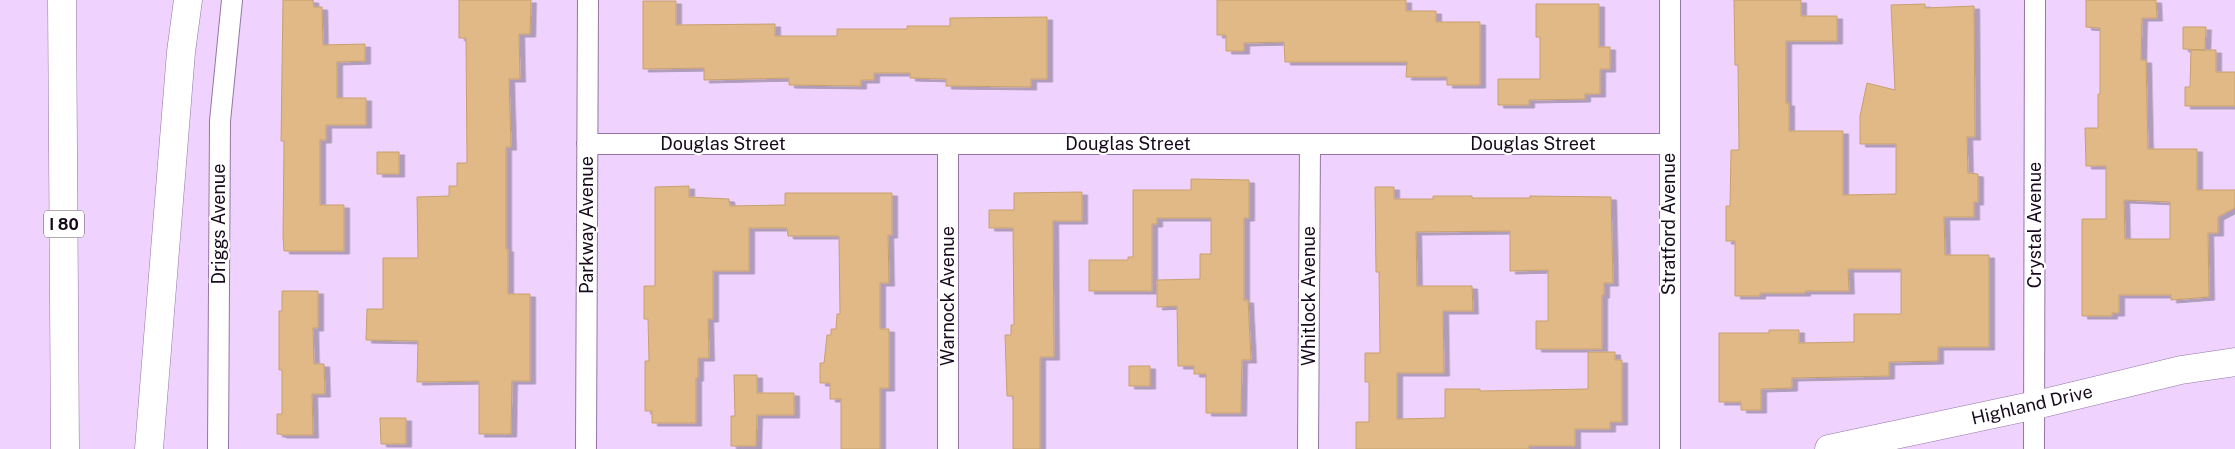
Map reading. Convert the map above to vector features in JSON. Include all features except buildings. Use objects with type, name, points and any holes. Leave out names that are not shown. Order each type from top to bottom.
[{"type":"main road","name":"I 80","points":[[62,0],[65,449]]},
{"type":"main road","points":[[150,449],[181,52],[188,0]]},
{"type":"main road","name":"Highland Drive","points":[[1829,449],[2036,405],[2181,370],[2235,362]]},
{"type":"street","name":"Driggs Avenue","points":[[218,449],[220,121],[232,0]]},
{"type":"street","name":"Parkway Avenue","points":[[586,449],[588,0]]},
{"type":"street","name":"Stratford Avenue","points":[[1670,0],[1670,449]]},
{"type":"street","name":"Crystal Avenue","points":[[2034,449],[2036,405],[2035,0]]},
{"type":"street","name":"Douglas Street","points":[[587,144],[1669,144]]},
{"type":"street","name":"Warnock Avenue","points":[[948,144],[948,449]]},
{"type":"street","name":"Whitlock Avenue","points":[[1308,449],[1310,144]]}]
